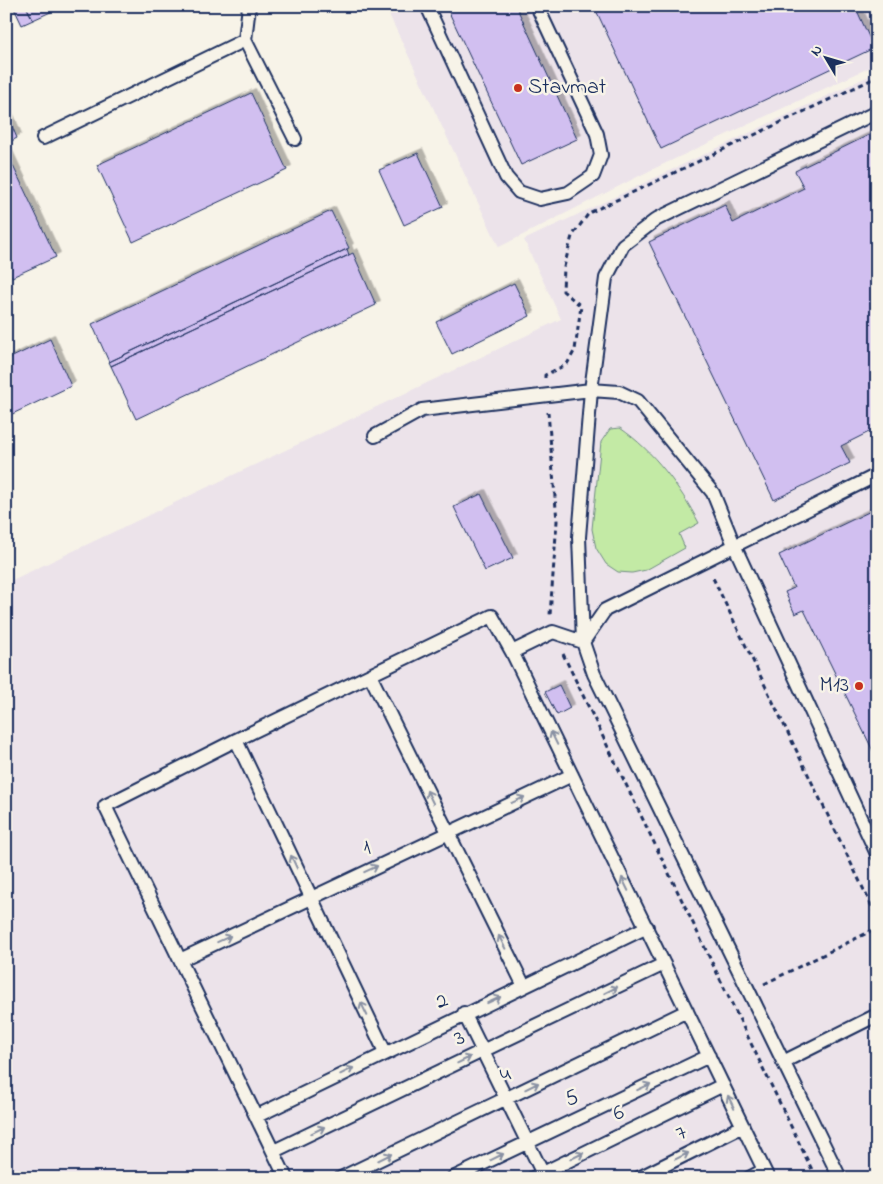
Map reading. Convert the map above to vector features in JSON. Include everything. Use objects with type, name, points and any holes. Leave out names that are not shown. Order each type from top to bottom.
[{"type":"lane","points":[[250,6],[245,40],[295,139]]},
{"type":"lane","points":[[427,6],[506,177],[519,192],[540,199],[568,193],[593,176],[602,155],[597,134],[537,6]]},
{"type":"lane","points":[[43,138],[245,40]]},
{"type":"lane","points":[[840,1178],[594,674],[582,642],[579,537],[591,390],[606,278],[623,245],[657,219],[877,112]]},
{"type":"lane","points":[[375,436],[422,410],[591,390],[618,392],[638,401],[713,492],[734,545],[877,854]]},
{"type":"lane","points":[[582,642],[605,610],[877,475]]},
{"type":"lane","points":[[286,1178],[105,806],[236,740],[492,616],[512,652],[766,1174],[749,1178]]},
{"type":"lane","points":[[512,652],[553,632],[582,642]]},
{"type":"lane","points":[[370,675],[524,986]]},
{"type":"lane","points":[[236,740],[385,1052]]},
{"type":"lane","name":"1","points":[[180,960],[572,775]]},
{"type":"lane","name":"2","points":[[257,1116],[385,1052],[647,927]]},
{"type":"lane","name":"3","points":[[274,1151],[664,964]]},
{"type":"lane","name":"4","points":[[341,1178],[687,1011]]},
{"type":"lane","points":[[464,1014],[527,1142],[540,1176]]},
{"type":"lane","points":[[783,1062],[877,1015]]},
{"type":"lane","name":"5","points":[[453,1178],[709,1056]]},
{"type":"lane","name":"6","points":[[540,1176],[723,1085]]},
{"type":"lane","name":"7","points":[[639,1178],[743,1126]]},
{"type":"path","points":[[816,1178],[576,684],[553,632],[550,615],[557,521],[545,375],[567,364],[575,350],[581,306],[563,292],[564,267],[572,236],[589,213],[877,77]]},
{"type":"path","points":[[705,582],[714,577],[877,917]]},
{"type":"path","points":[[576,684],[594,674]]},
{"type":"path","points":[[730,1000],[877,928]]},
{"type":"shaded area","points":[[385,6],[877,6],[877,64],[651,170],[499,247]]},
{"type":"shaded area","points":[[877,72],[877,1178],[6,1178],[6,583],[561,319],[524,240]]},
{"type":"green space","points":[[620,428],[644,447],[675,483],[699,523],[679,534],[685,548],[646,570],[632,573],[618,572],[606,564],[596,548],[592,529],[601,442],[610,429]]},
{"type":"building","points":[[13,6],[26,6],[33,20],[22,25]]},
{"type":"building","points":[[26,6],[53,6],[55,10],[33,20]]},
{"type":"building","points":[[446,6],[516,6],[577,139],[521,165]]},
{"type":"building","points":[[594,6],[652,6],[655,12],[667,6],[855,6],[874,48],[661,149]]},
{"type":"building","points":[[251,93],[287,170],[133,242],[97,165]]},
{"type":"building","points":[[9,119],[17,138],[6,144],[6,121]]},
{"type":"building","points":[[871,134],[877,147],[877,428],[841,446],[850,463],[774,500],[649,242],[725,205],[733,223],[804,188],[795,171]]},
{"type":"building","points":[[6,151],[56,257],[12,277],[6,265],[6,255],[8,254],[6,249]]},
{"type":"building","points":[[418,153],[443,207],[404,225],[379,170]]},
{"type":"building","points":[[331,211],[349,248],[109,362],[92,324]]},
{"type":"building","points":[[347,249],[349,255],[111,366],[109,362]]},
{"type":"building","points":[[353,253],[376,305],[136,419],[111,366]]},
{"type":"building","points":[[514,283],[530,316],[452,354],[436,322]]},
{"type":"building","points":[[50,339],[71,386],[6,417],[6,360]]},
{"type":"building","points":[[481,494],[513,558],[485,571],[454,507]]},
{"type":"building","name":"M13","points":[[877,508],[877,759],[804,610],[795,614],[785,592],[794,588],[779,555]]},
{"type":"building","points":[[559,685],[570,708],[557,715],[545,692]]},
{"type":"place","name":"Stavmat","points":[[518,88]]},
{"type":"place","name":"M13","points":[[859,686]]}]
